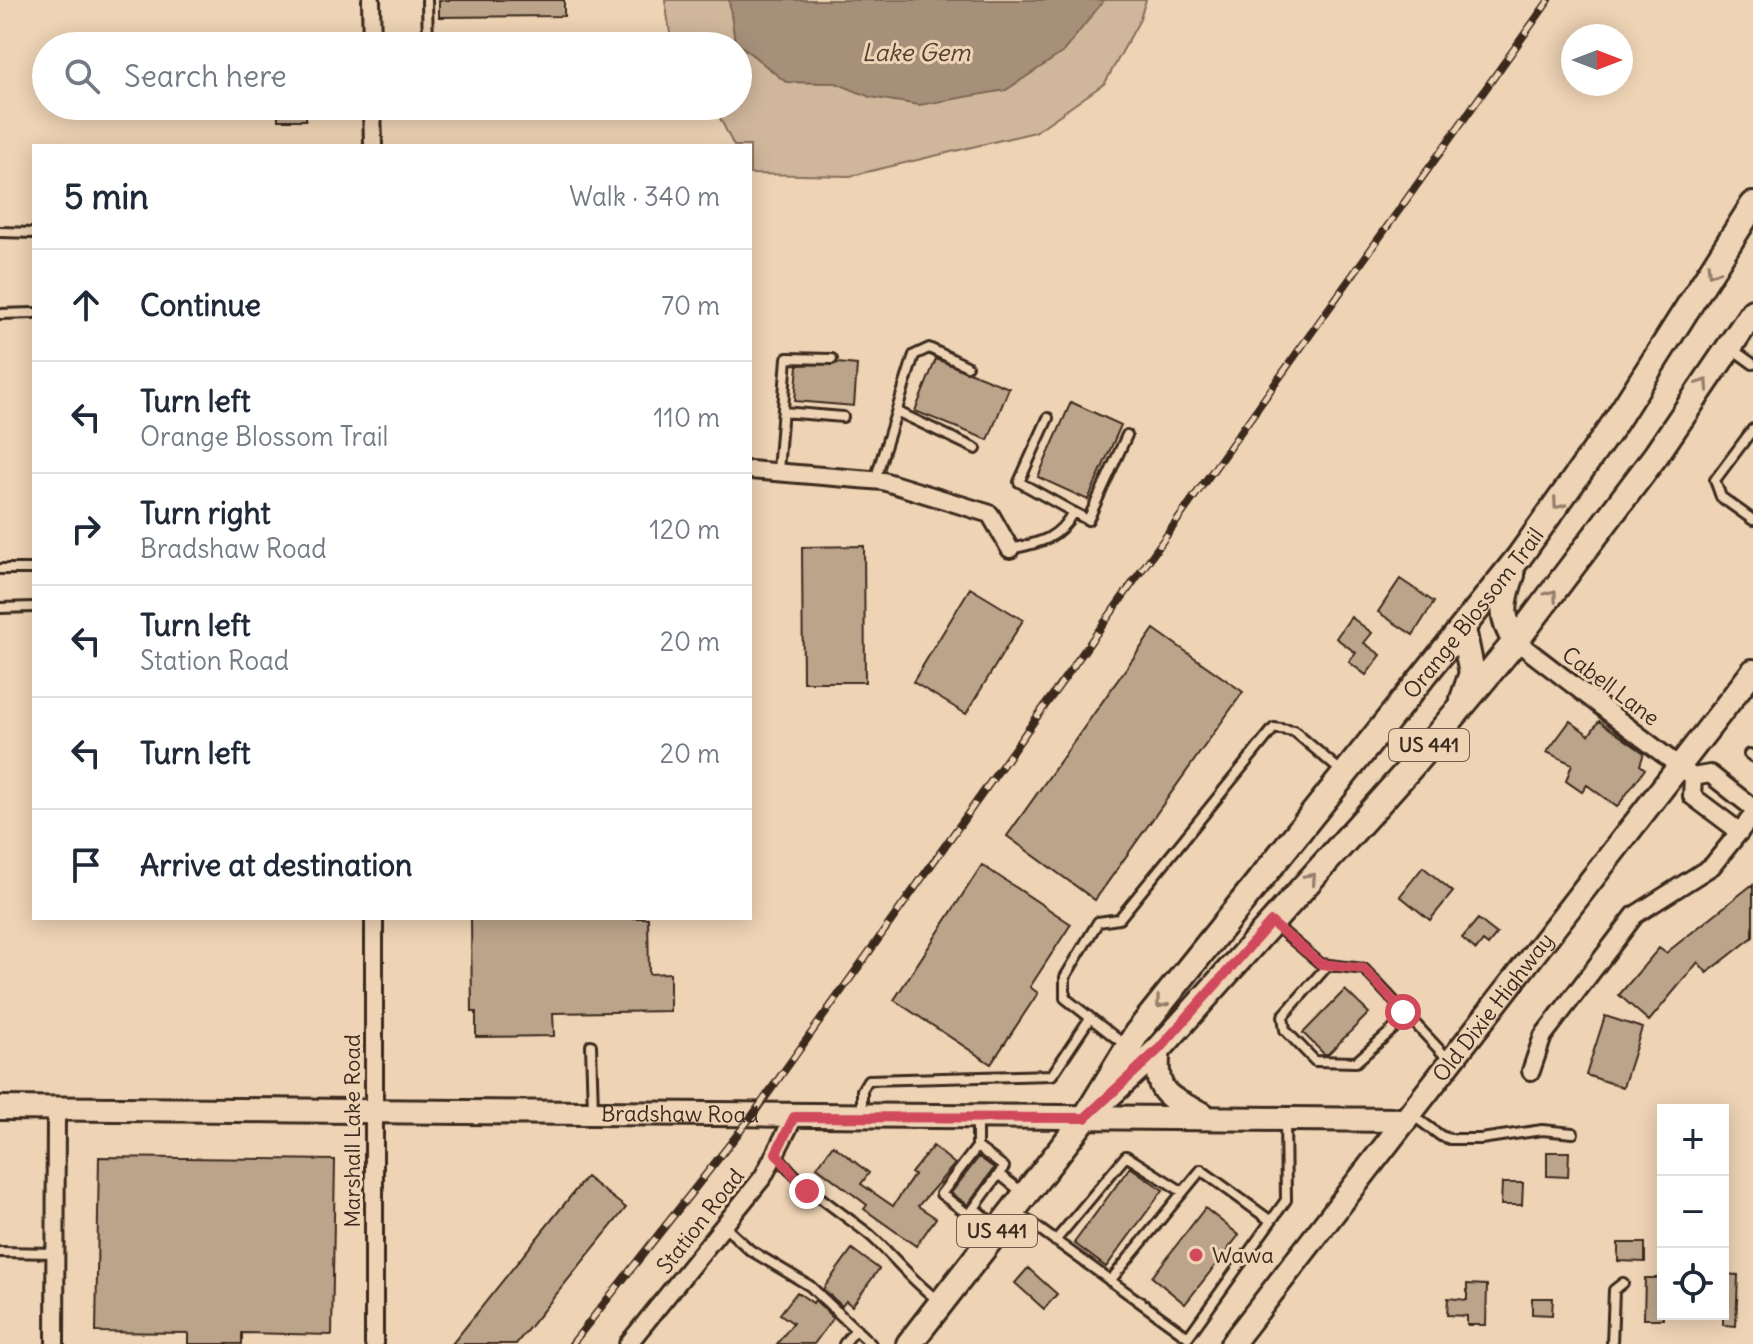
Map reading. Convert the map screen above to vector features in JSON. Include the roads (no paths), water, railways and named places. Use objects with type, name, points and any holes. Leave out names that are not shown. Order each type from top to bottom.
[{"type":"main road","name":"Orange Blossom Trail","points":[[909,1344],[1085,1118],[1128,1047],[1519,557],[1614,424],[1753,205]]},
{"type":"main road","name":"Orange Blossom Trail","points":[[1085,1118],[1159,1049],[1460,709],[1516,641],[1656,455],[1753,312]]},
{"type":"main road","points":[[1516,641],[1506,628],[1503,613],[1505,594],[1519,557]]},
{"type":"main road","points":[[1460,709],[1472,673],[1463,629]]},
{"type":"street","points":[[371,0],[372,32]]},
{"type":"street","points":[[372,120],[373,144]]},
{"type":"street","points":[[752,470],[875,480],[990,514],[1010,549]]},
{"type":"street","name":"Cabell Lane","points":[[1516,641],[1686,772]]},
{"type":"street","name":"Old Dixie Highway","points":[[1232,1344],[1451,1062],[1686,772],[1753,671]]},
{"type":"street","points":[[1740,832],[1692,796],[1686,772],[1710,774],[1753,808]]},
{"type":"street","points":[[1710,809],[1726,787]]},
{"type":"street","points":[[1531,1071],[1543,1036],[1635,915],[1712,866],[1753,815]]},
{"type":"street","name":"Marshall Lake Road","points":[[374,920],[374,1344]]},
{"type":"street","points":[[1159,1049],[1157,1068],[1160,1086],[1176,1102],[1211,1117]]},
{"type":"street","name":"Bradshaw Road","points":[[0,1108],[794,1117],[1408,1117]]},
{"type":"street","points":[[55,1344],[56,1108]]},
{"type":"street","name":"Station Road","points":[[628,1344],[725,1227],[776,1153],[794,1117]]},
{"type":"lane","points":[[427,0],[428,32]]},
{"type":"lane","points":[[0,232],[32,233]]},
{"type":"lane","points":[[0,314],[32,313]]},
{"type":"lane","points":[[1730,347],[1753,364]]},
{"type":"lane","points":[[875,480],[914,355],[929,348],[967,366]]},
{"type":"lane","points":[[778,471],[787,358],[832,359]]},
{"type":"lane","points":[[783,412],[843,417]]},
{"type":"lane","points":[[898,412],[976,449]]},
{"type":"lane","points":[[1048,418],[1019,482],[1088,520],[1127,435]]},
{"type":"lane","points":[[1753,429],[1715,480],[1721,497],[1753,520]]},
{"type":"lane","points":[[1010,549],[1049,541],[1065,526],[1073,512]]},
{"type":"lane","points":[[0,569],[32,569]]},
{"type":"lane","points":[[0,608],[32,607]]},
{"type":"lane","points":[[1128,1047],[1065,998],[1065,977],[1098,922],[1119,919],[1274,728],[1294,731],[1346,775]]},
{"type":"lane","points":[[1271,922],[1315,960],[1328,965],[1349,964],[1364,969],[1451,1062]]},
{"type":"lane","points":[[1328,965],[1283,1016],[1285,1030],[1315,1061],[1356,1062],[1407,1017]]},
{"type":"lane","points":[[863,1117],[862,1090],[868,1080],[1052,1075],[1090,1018]]},
{"type":"lane","points":[[591,1045],[593,1114]]},
{"type":"lane","points":[[1408,1117],[1450,1139],[1481,1139],[1542,1130],[1573,1133]]},
{"type":"lane","points":[[977,1118],[977,1147],[968,1166],[941,1194],[969,1215],[989,1182],[1004,1167],[977,1147]]},
{"type":"lane","points":[[1188,1337],[1286,1200],[1285,1118]]},
{"type":"lane","points":[[776,1153],[807,1191],[869,1234],[899,1261],[920,1287],[942,1302]]},
{"type":"lane","points":[[1055,1241],[1126,1156],[1183,1192]]},
{"type":"lane","points":[[1110,1281],[1201,1170],[1271,1221]]},
{"type":"lane","points":[[999,1174],[1012,1211]]},
{"type":"lane","points":[[974,1208],[1012,1211],[1198,1344]]},
{"type":"lane","points":[[725,1227],[750,1250],[810,1286],[871,1344]]},
{"type":"lane","points":[[0,1252],[56,1253]]},
{"type":"lane","points":[[1612,1344],[1614,1290],[1623,1283]]},
{"type":"lane","points":[[844,1344],[856,1329]]},
{"type":"water","name":"Lake Gem","points":[[729,0],[1104,0],[1062,53],[1006,90],[919,105],[870,97],[836,83],[786,82],[752,55],[752,32],[734,32]]},
{"type":"railway","points":[[572,1344],[752,1116],[1549,0]]},
{"type":"place","name":"Wawa","points":[[1196,1255]]}]
